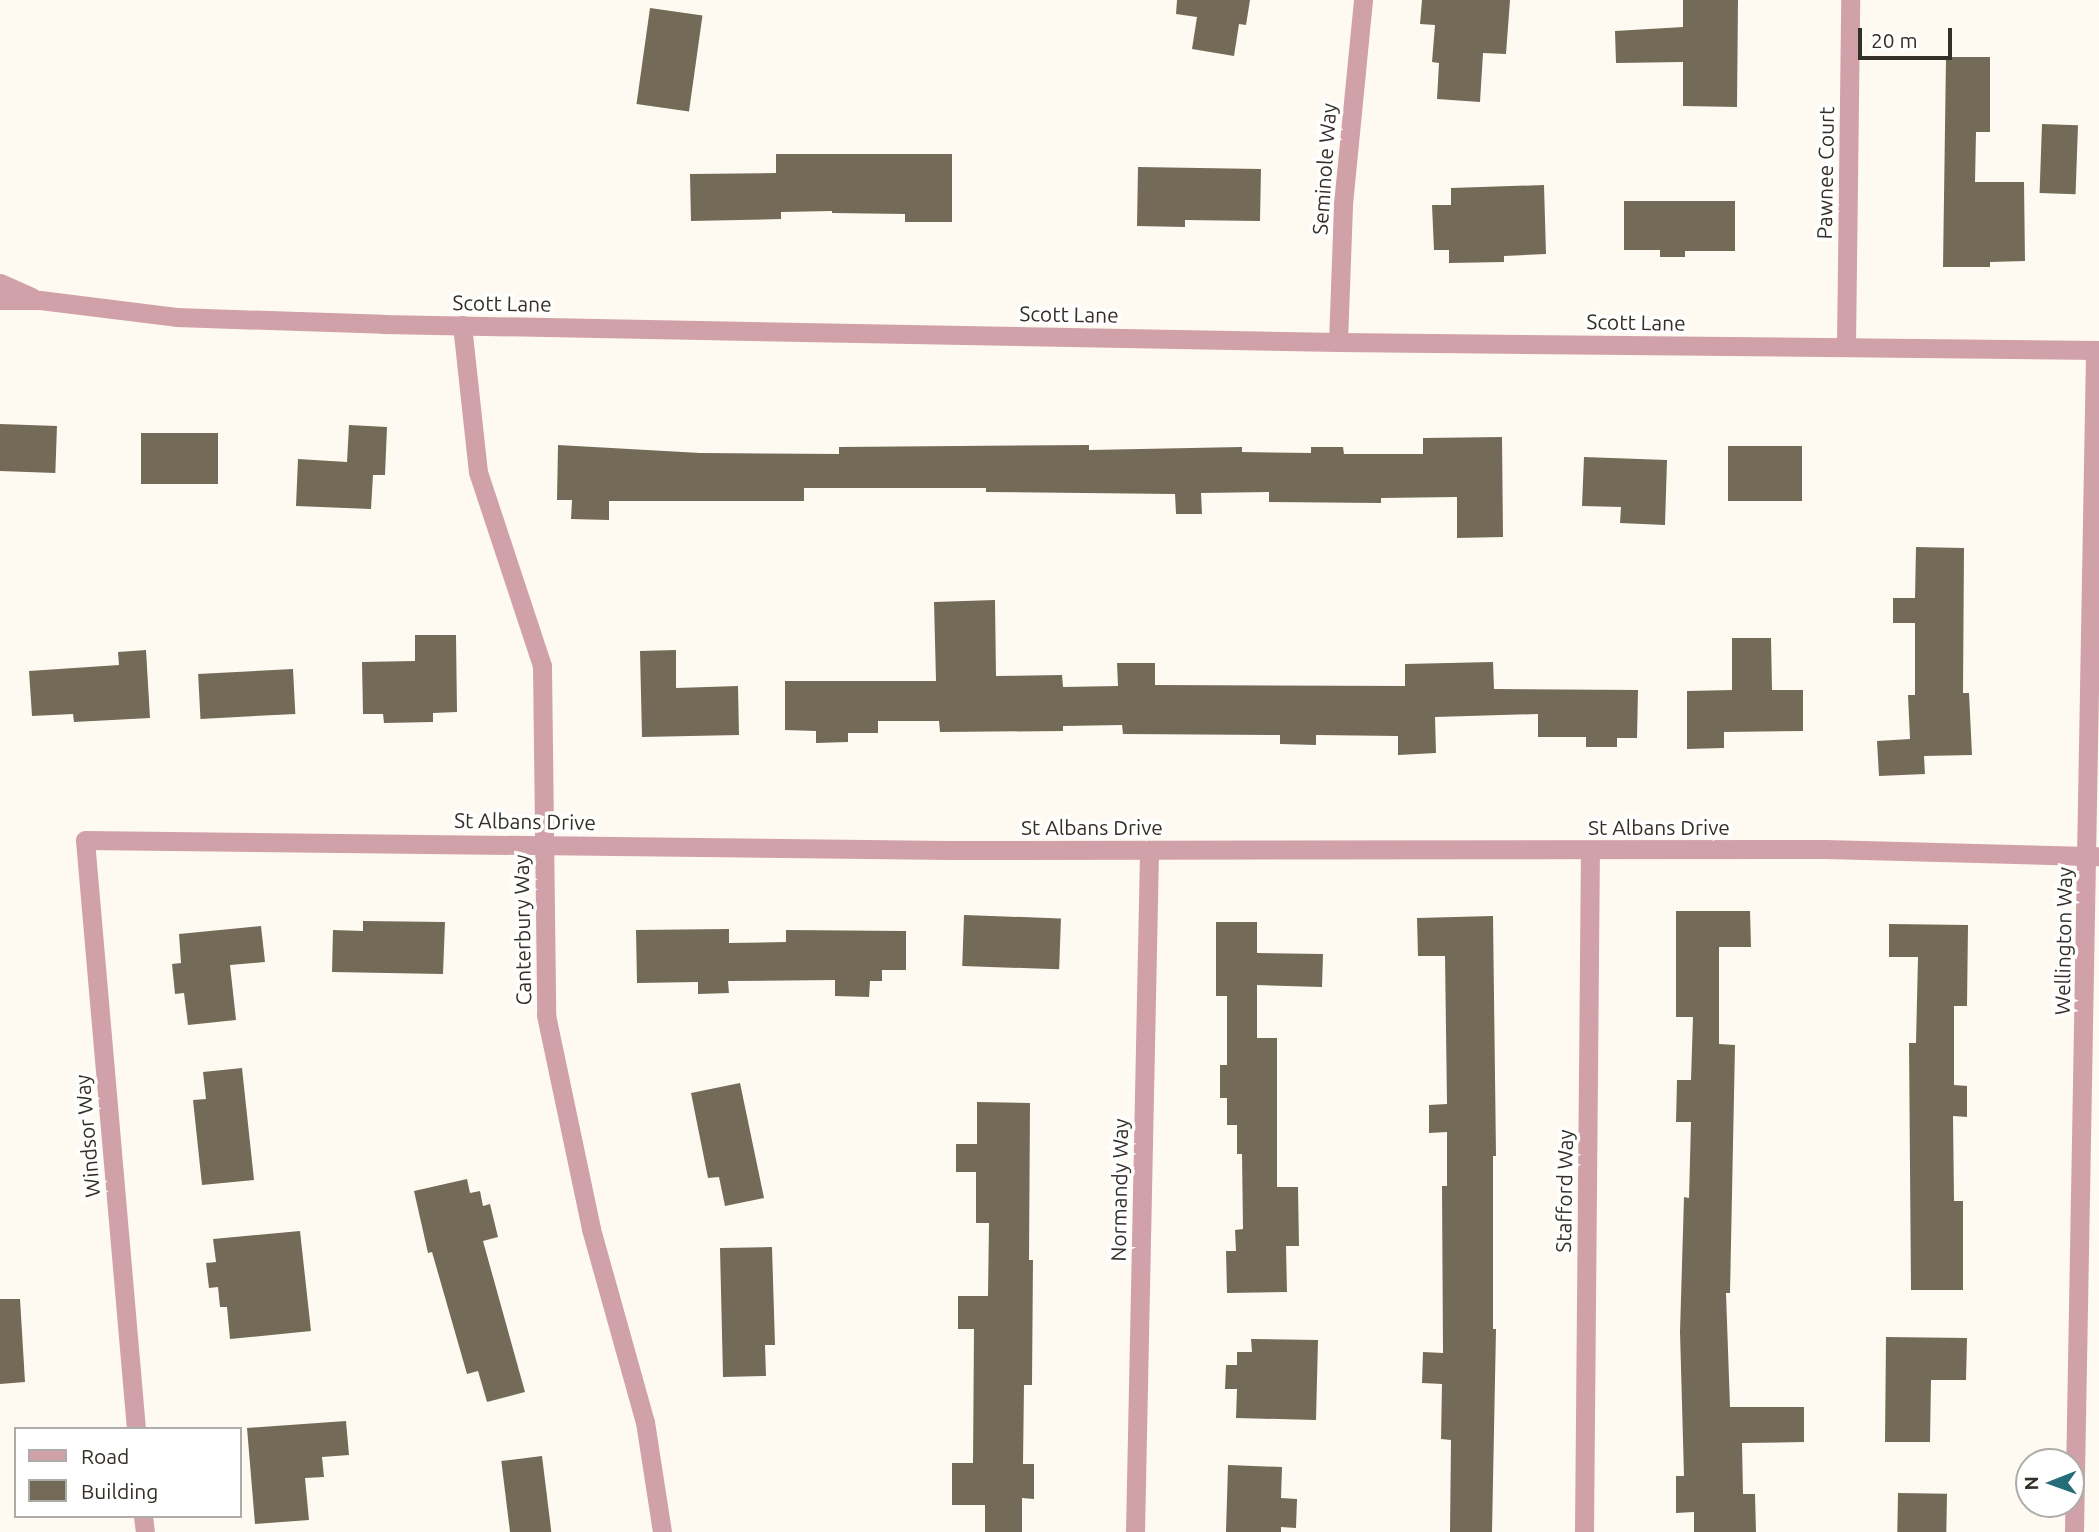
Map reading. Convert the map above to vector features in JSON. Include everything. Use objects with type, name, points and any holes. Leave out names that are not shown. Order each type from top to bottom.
[{"type":"street","name":"Seminole Way","points":[[1338,342],[1343,204],[1363,0]]},
{"type":"street","name":"Pawnee Court","points":[[1846,346],[1850,0]]},
{"type":"street","name":"Scott Lane","points":[[0,283],[40,300]]},
{"type":"street","name":"Scott Lane","points":[[0,300],[40,300],[176,317],[462,325],[888,331],[1338,342],[2097,350]]},
{"type":"street","name":"Canterbury Way","points":[[462,325],[478,472],[542,666],[546,1015],[591,1229],[645,1422],[662,1532]]},
{"type":"street","name":"Wellington Way","points":[[2074,1532],[2093,856],[2097,350]]},
{"type":"street","name":"St Albans Drive","points":[[85,840],[949,850],[1825,849],[2093,856]]},
{"type":"street","name":"Windsor Way","points":[[85,840],[136,1427]]},
{"type":"street","name":"Normandy Way","points":[[1135,1532],[1149,849]]},
{"type":"street","name":"Stafford Way","points":[[1584,1532],[1590,851]]},
{"type":"building","points":[[1177,0],[1250,0],[1246,25],[1239,24],[1234,56],[1192,49],[1197,17],[1176,14]]},
{"type":"building","points":[[1422,0],[1510,0],[1506,54],[1483,53],[1480,102],[1437,99],[1439,63],[1432,62],[1435,25],[1420,24]]},
{"type":"building","points":[[1683,0],[1738,0],[1737,107],[1683,106],[1683,62],[1616,63],[1615,31],[1683,27]]},
{"type":"building","points":[[650,8],[702,15],[689,111],[637,104]]},
{"type":"building","points":[[1946,57],[1990,57],[1990,132],[1976,132],[1975,182],[2024,182],[2025,261],[1990,262],[1990,267],[1943,267]]},
{"type":"building","points":[[2042,124],[2078,125],[2076,194],[2040,193]]},
{"type":"building","points":[[776,154],[952,154],[952,222],[905,222],[905,214],[832,211],[781,212],[781,219],[691,221],[690,174],[776,173]]},
{"type":"building","points":[[1138,167],[1261,169],[1260,221],[1185,220],[1185,227],[1137,226]]},
{"type":"building","points":[[1544,185],[1546,254],[1504,256],[1504,262],[1449,263],[1449,250],[1434,250],[1432,205],[1451,205],[1451,188]]},
{"type":"building","points":[[1624,201],[1735,201],[1735,251],[1685,251],[1685,257],[1660,257],[1660,250],[1624,250]]},
{"type":"building","points":[[0,424],[57,426],[55,473],[0,471]]},
{"type":"building","points":[[349,425],[387,427],[385,475],[373,475],[371,509],[296,506],[298,459],[347,462]]},
{"type":"building","points":[[141,433],[218,433],[218,484],[141,484]]},
{"type":"building","points":[[1502,437],[1503,537],[1457,538],[1457,497],[1381,498],[1381,503],[1269,502],[1269,492],[1201,493],[1202,514],[1176,514],[1175,494],[986,492],[986,488],[804,488],[804,501],[609,501],[609,520],[571,519],[572,500],[557,500],[558,445],[700,453],[839,454],[839,447],[1089,445],[1089,450],[1242,447],[1242,452],[1311,453],[1311,447],[1343,447],[1344,454],[1423,454],[1423,438]]},
{"type":"building","points":[[1728,446],[1802,446],[1802,501],[1728,501]]},
{"type":"building","points":[[1584,457],[1667,460],[1665,525],[1620,523],[1621,507],[1582,506]]},
{"type":"building","points":[[1916,547],[1964,548],[1963,693],[1969,693],[1972,755],[1924,756],[1925,774],[1879,776],[1877,741],[1910,739],[1908,695],[1915,695],[1915,623],[1893,623],[1893,598],[1915,598]]},
{"type":"building","points":[[995,600],[996,676],[1062,675],[1063,687],[1118,686],[1117,663],[1155,663],[1155,685],[1405,686],[1405,664],[1493,662],[1494,689],[1638,690],[1637,738],[1617,738],[1617,747],[1586,747],[1586,737],[1538,737],[1538,714],[1435,717],[1436,753],[1398,755],[1398,736],[1316,735],[1316,745],[1280,744],[1280,735],[1123,734],[1122,725],[1063,726],[1063,731],[940,732],[939,721],[878,721],[878,733],[848,733],[848,742],[816,743],[816,731],[785,730],[785,681],[936,681],[934,602]]},
{"type":"building","points":[[415,635],[456,635],[457,712],[433,713],[433,722],[384,723],[383,714],[363,714],[362,662],[415,661]]},
{"type":"building","points":[[1732,638],[1771,638],[1772,690],[1803,690],[1803,731],[1724,732],[1724,748],[1687,749],[1687,691],[1732,690]]},
{"type":"building","points":[[146,650],[150,718],[74,722],[73,714],[32,716],[29,671],[119,665],[118,652]]},
{"type":"building","points":[[676,650],[676,688],[738,686],[739,735],[642,737],[640,651]]},
{"type":"building","points":[[293,669],[295,714],[200,719],[198,674]]},
{"type":"building","points":[[1676,911],[1750,911],[1751,947],[1719,947],[1719,1044],[1735,1045],[1730,1293],[1726,1293],[1730,1407],[1804,1407],[1804,1442],[1742,1443],[1743,1494],[1755,1494],[1756,1532],[1694,1532],[1694,1512],[1676,1513],[1676,1476],[1684,1476],[1680,1332],[1684,1197],[1689,1198],[1691,1122],[1676,1122],[1677,1080],[1691,1080],[1693,1017],[1676,1017]]},
{"type":"building","points":[[964,915],[1061,918],[1059,969],[962,966]]},
{"type":"building","points":[[1493,916],[1496,1156],[1493,1156],[1493,1329],[1496,1329],[1492,1532],[1450,1532],[1451,1440],[1441,1439],[1442,1384],[1422,1383],[1423,1352],[1443,1353],[1442,1186],[1447,1186],[1447,1132],[1429,1133],[1429,1105],[1447,1104],[1445,956],[1418,956],[1417,918]]},
{"type":"building","points":[[363,921],[445,922],[443,974],[332,972],[333,930],[363,931]]},
{"type":"building","points":[[1216,922],[1257,922],[1257,953],[1323,954],[1322,987],[1257,985],[1257,1038],[1277,1038],[1277,1187],[1298,1187],[1299,1246],[1286,1246],[1287,1292],[1227,1293],[1226,1251],[1236,1251],[1235,1230],[1243,1229],[1242,1154],[1237,1154],[1237,1125],[1227,1125],[1227,1098],[1220,1098],[1220,1065],[1227,1065],[1227,996],[1216,996]]},
{"type":"building","points":[[1889,924],[1968,925],[1967,1006],[1954,1006],[1954,1085],[1967,1086],[1967,1117],[1953,1116],[1954,1201],[1963,1201],[1963,1290],[1911,1290],[1909,1043],[1916,1043],[1918,957],[1889,957]]},
{"type":"building","points":[[261,926],[265,962],[230,965],[236,1020],[188,1025],[184,993],[175,994],[172,964],[181,963],[179,934]]},
{"type":"building","points":[[729,929],[729,943],[786,942],[786,930],[906,931],[906,970],[882,970],[882,981],[870,981],[869,997],[835,996],[835,980],[728,981],[729,993],[698,994],[698,982],[637,983],[636,930]]},
{"type":"building","points":[[242,1068],[254,1180],[202,1185],[193,1100],[206,1099],[203,1072]]},
{"type":"building","points":[[740,1083],[764,1198],[725,1206],[719,1177],[708,1178],[691,1093]]},
{"type":"building","points":[[977,1102],[1030,1103],[1029,1260],[1033,1260],[1032,1385],[1024,1385],[1023,1464],[1034,1464],[1034,1499],[1022,1498],[1022,1532],[985,1532],[985,1505],[952,1505],[952,1463],[973,1463],[974,1329],[958,1329],[958,1296],[988,1296],[989,1223],[976,1223],[976,1172],[956,1172],[956,1144],[977,1144]]},
{"type":"building","points":[[467,1179],[470,1193],[480,1191],[483,1206],[490,1204],[498,1237],[483,1241],[525,1392],[487,1402],[478,1371],[467,1374],[432,1252],[428,1253],[414,1191]]},
{"type":"building","points":[[300,1231],[311,1331],[230,1339],[227,1307],[220,1307],[218,1287],[209,1288],[206,1263],[216,1262],[213,1239]]},
{"type":"building","points":[[772,1247],[775,1345],[765,1345],[766,1376],[723,1377],[720,1248]]},
{"type":"building","points":[[0,1299],[20,1299],[25,1382],[0,1384]]},
{"type":"building","points":[[1886,1337],[1967,1338],[1966,1380],[1931,1380],[1930,1442],[1885,1442]]},
{"type":"building","points":[[1251,1339],[1318,1340],[1316,1420],[1236,1418],[1237,1389],[1225,1389],[1226,1365],[1237,1365],[1237,1352],[1252,1352]]},
{"type":"building","points":[[346,1421],[349,1455],[322,1457],[324,1477],[305,1478],[309,1520],[255,1524],[247,1428]]},
{"type":"building","points":[[542,1456],[551,1532],[510,1532],[501,1461]]},
{"type":"building","points":[[1228,1465],[1282,1467],[1281,1498],[1297,1499],[1296,1528],[1281,1527],[1281,1532],[1226,1532]]},
{"type":"building","points":[[1898,1493],[1947,1494],[1946,1532],[1897,1532]]}]
